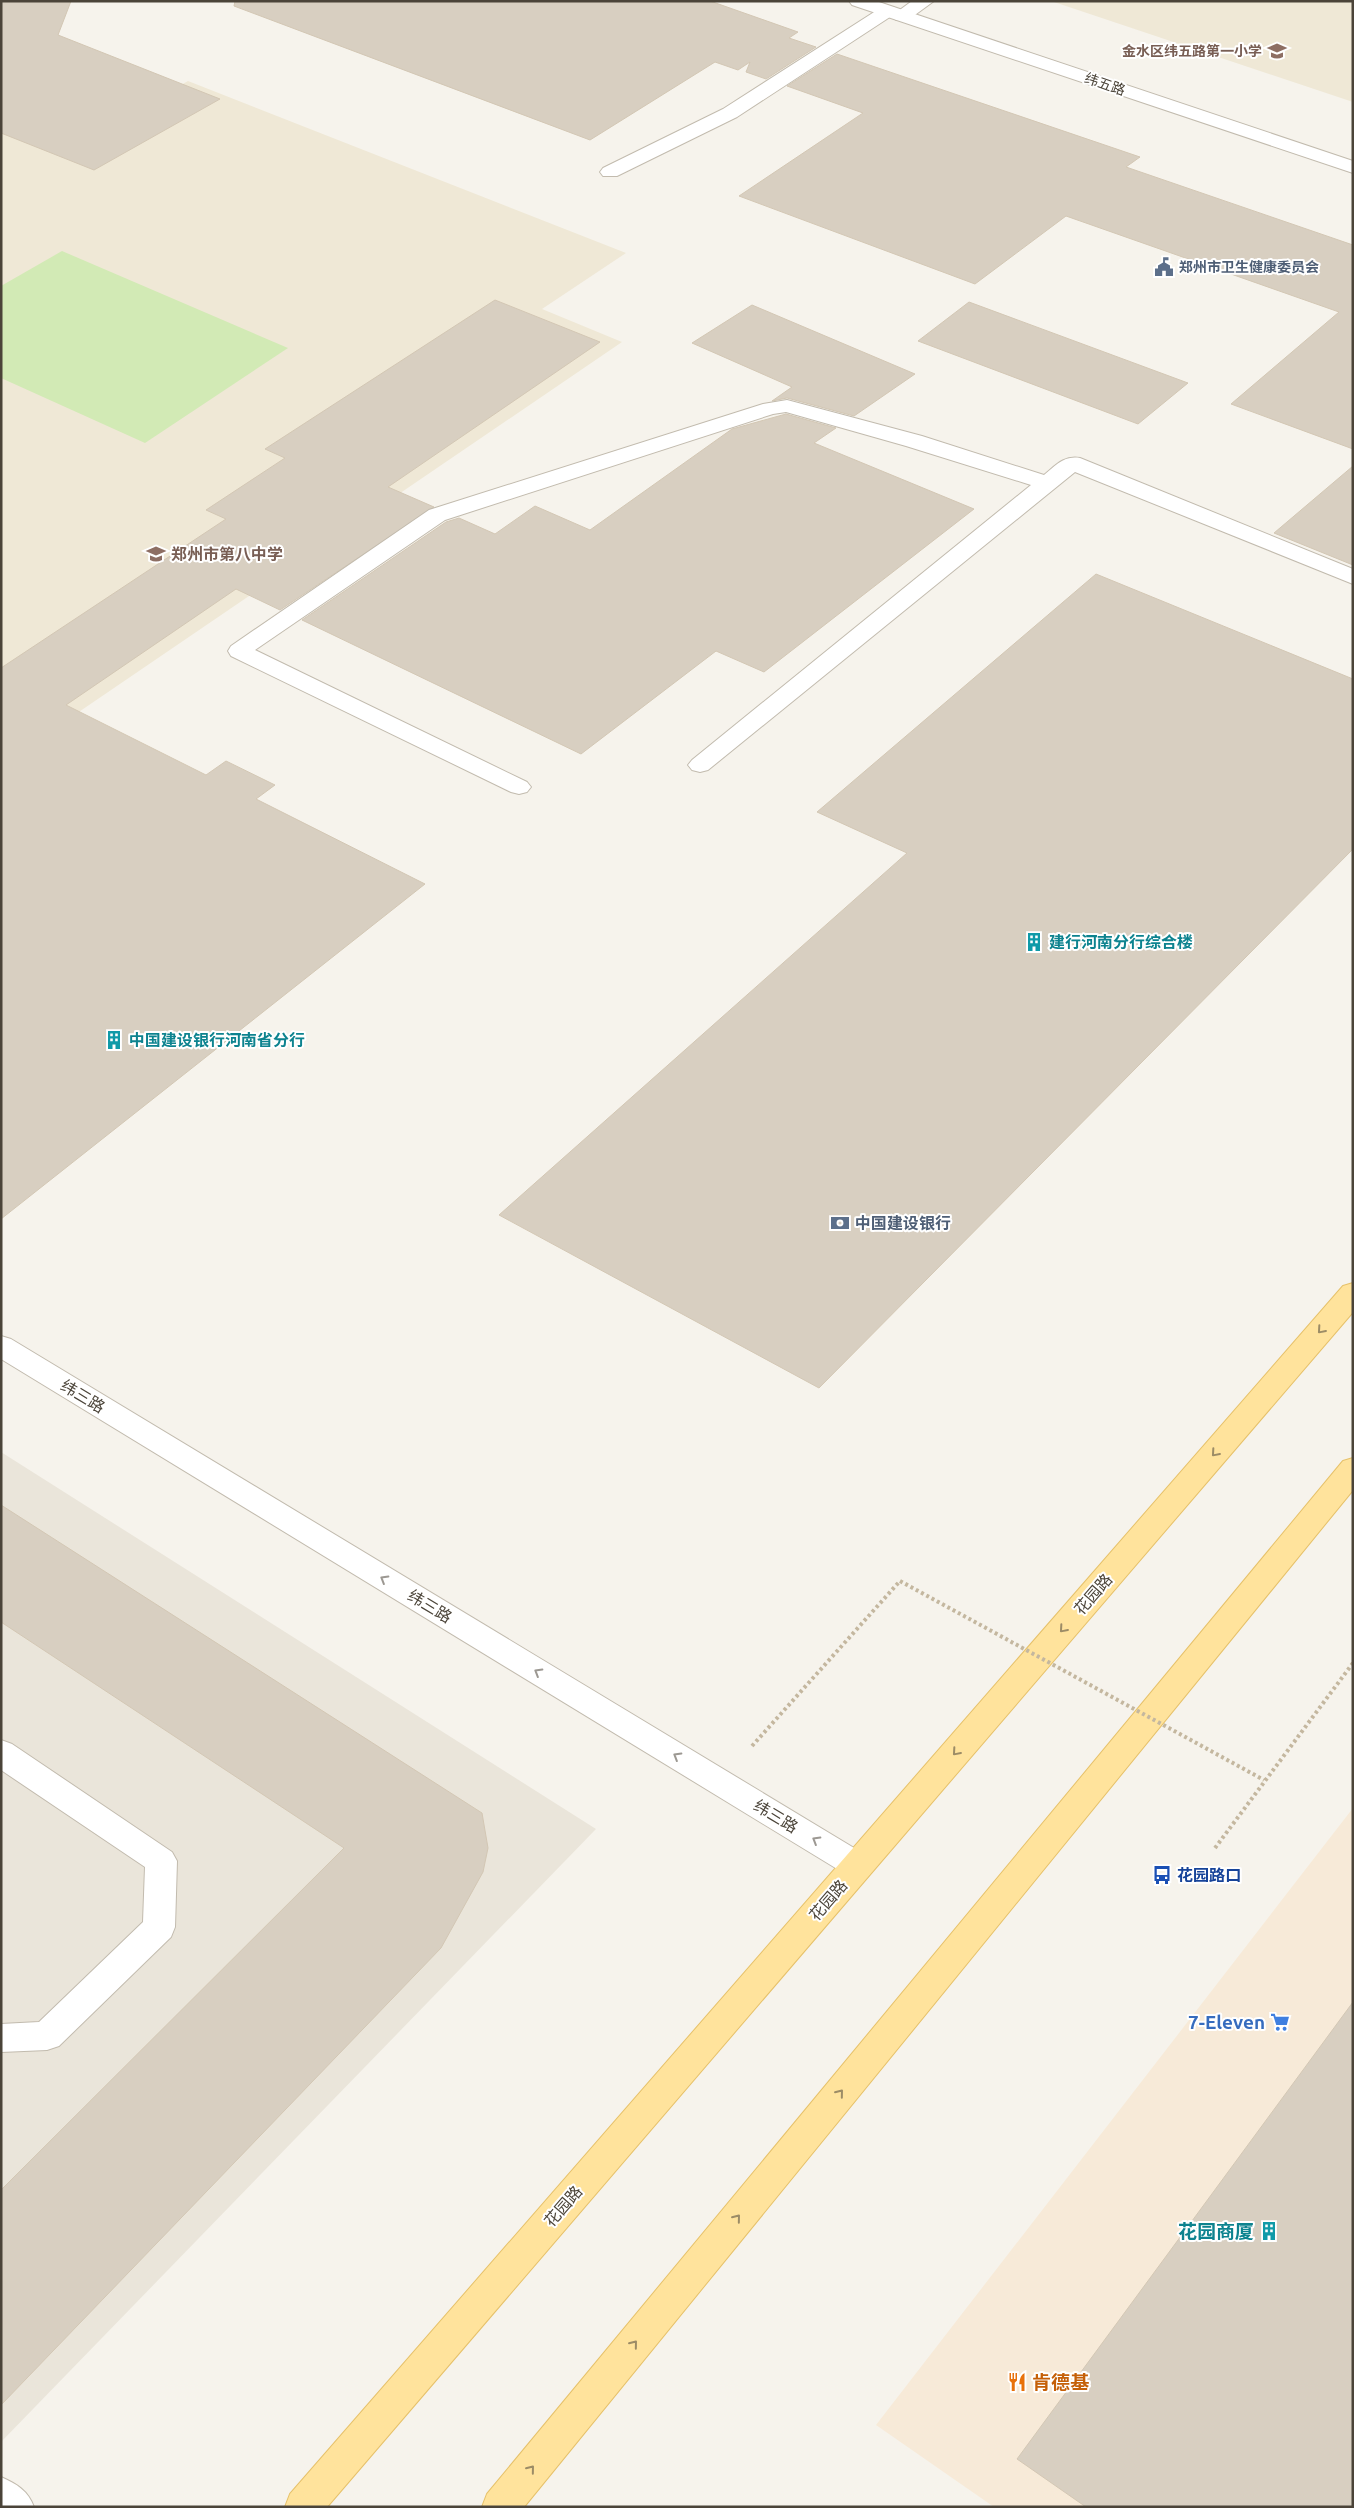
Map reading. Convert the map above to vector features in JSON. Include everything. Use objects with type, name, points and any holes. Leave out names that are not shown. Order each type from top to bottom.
[{"type":"main road","name":"花园路","points":[[303,2507],[1353,1293]]},
{"type":"main road","points":[[500,2507],[1353,1469]]},
{"type":"street","name":"纬五路","points":[[858,1],[1353,167]]},
{"type":"street","points":[[610,172],[730,113],[895,14],[925,1]]},
{"type":"street","points":[[519,787],[239,651],[437,515],[770,408],[787,406],[914,441],[1047,483]]},
{"type":"street","points":[[700,765],[1072,462],[1353,577]]},
{"type":"street","name":"纬三路","points":[[1,1346],[858,1866]]},
{"type":"street","points":[[1,1752],[161,1861],[159,1927],[47,2036],[1,2038]]},
{"type":"street","points":[[1,2495],[16,2507]]},
{"type":"path","points":[[720,1782],[900,1581],[1264,1780]]},
{"type":"path","points":[[1215,1848],[1353,1663]]},
{"type":"shaded area","name":"金水区纬五路第一小学","points":[[1051,1],[1353,1],[1353,102]]},
{"type":"shaded area","name":"郑州市第八中学","points":[[1,64],[127,115],[188,81],[626,253],[542,309],[622,342],[1,765]]},
{"type":"shaded area","points":[[1,1452],[596,1829],[1,2442]]},
{"type":"shaded area","points":[[1353,1808],[1353,2507],[994,2507],[876,2425]]},
{"type":"green space","points":[[62,251],[288,348],[145,443],[1,378],[1,286]]},
{"type":"building","points":[[1,1],[71,1],[58,35],[220,99],[94,170],[1,133]]},
{"type":"building","points":[[235,1],[710,1],[798,32],[789,38],[816,47],[766,79],[746,72],[750,62],[738,70],[715,62],[590,140],[234,6]]},
{"type":"building","points":[[837,54],[1140,157],[1126,167],[1353,245],[1353,449],[1231,404],[1339,312],[1066,216],[975,284],[739,196],[863,113],[787,86]]},
{"type":"building","points":[[495,300],[600,342],[388,487],[434,507],[280,610],[236,589],[66,705],[206,775],[226,761],[275,785],[256,799],[425,884],[1,1219],[1,668],[226,519],[206,510],[285,458],[265,449]]},
{"type":"building","points":[[969,302],[1188,383],[1138,424],[918,341]]},
{"type":"building","points":[[752,305],[915,374],[854,416],[787,398],[772,401],[792,387],[692,343]]},
{"type":"building","points":[[786,414],[836,428],[814,443],[974,509],[764,672],[716,651],[581,754],[302,620],[446,522],[459,518],[495,534],[535,506],[590,530],[732,429]]},
{"type":"building","points":[[1353,466],[1353,565],[1274,533]]},
{"type":"building","name":"建行河南分行综合楼","points":[[1096,574],[1353,679],[1353,849],[819,1388],[499,1215],[907,853],[817,812]]},
{"type":"building","points":[[1,1505],[482,1813],[488,1848],[483,1872],[441,1948],[1,2405],[1,2190],[344,1848],[1,1622]]},
{"type":"building","name":"花园商厦","points":[[1353,2002],[1353,2507],[1086,2507],[1017,2459]]},
{"type":"place","name":"金水区纬五路第一小学","points":[[1277,51]]},
{"type":"place","name":"郑州市卫生健康委员会","points":[[1164,267]]},
{"type":"place","name":"郑州市第八中学","points":[[156,554]]},
{"type":"place","name":"建行河南分行综合楼","points":[[1034,942]]},
{"type":"place","name":"中国建设银行河南省分行","points":[[114,1040]]},
{"type":"place","name":"中国建设银行","points":[[840,1223]]},
{"type":"place","name":"花园路口","points":[[1162,1875]]},
{"type":"place","name":"7-Eleven","points":[[1280,2022]]},
{"type":"place","name":"花园商厦","points":[[1269,2231]]},
{"type":"place","name":"肯德基","points":[[1017,2382]]}]
